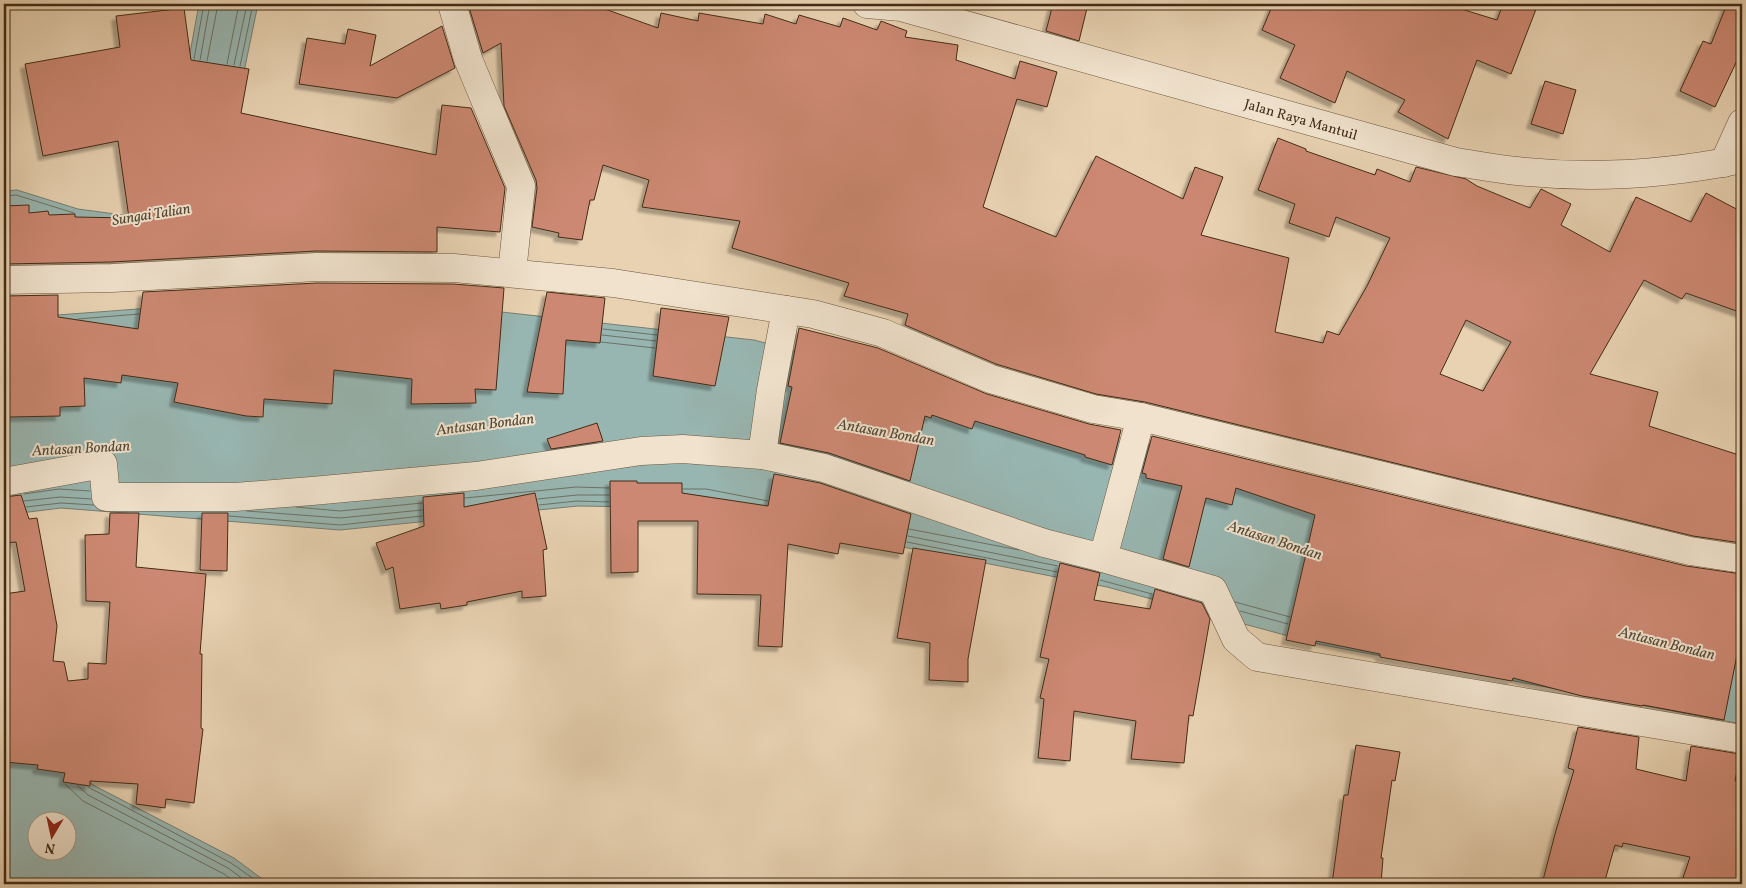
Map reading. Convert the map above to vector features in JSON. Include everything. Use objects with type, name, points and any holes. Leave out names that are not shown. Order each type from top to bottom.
[{"type":"street","points":[[452,4],[468,59],[521,186],[512,273]]},
{"type":"street","name":"Jalan Raya Mantuil","points":[[867,4],[902,5],[1456,162],[1516,171],[1573,174],[1639,173],[1733,161]]},
{"type":"street","points":[[1733,161],[1742,123]]},
{"type":"street","points":[[4,280],[112,278],[317,266],[454,268],[613,283],[813,314],[882,333],[991,379],[1093,409],[1141,417],[1690,551],[1742,559]]},
{"type":"street","points":[[762,455],[771,390],[786,310]]},
{"type":"street","points":[[1103,558],[1141,417]]},
{"type":"street","points":[[4,482],[103,464],[106,497],[235,497],[476,476],[641,451],[683,449],[762,455],[824,468],[1044,543],[1213,590],[1236,639],[1257,657],[1742,739]]},
{"type":"water","points":[[199,4],[258,4],[234,120],[97,257],[4,259],[4,191],[17,190],[78,209],[130,216],[188,64]]},
{"type":"water","name":"Antasan Bondan","points":[[339,294],[754,340],[986,403],[1652,577],[1742,588],[1742,724],[1318,644],[1107,587],[703,508],[578,506],[340,530],[61,508],[4,515],[4,319]]},
{"type":"water","points":[[4,695],[11,705],[93,785],[234,858],[269,884],[4,884]]},
{"type":"building","points":[[468,4],[529,4],[605,9],[658,28],[661,13],[698,21],[699,13],[763,24],[765,14],[796,24],[799,15],[840,27],[843,18],[877,30],[881,21],[907,31],[905,37],[958,45],[956,60],[1015,79],[1020,61],[1057,72],[1047,107],[1017,99],[983,207],[1056,237],[1096,156],[1183,199],[1195,167],[1223,177],[1201,235],[1289,258],[1275,332],[1323,343],[1327,331],[1339,335],[1367,286],[1390,238],[1336,217],[1329,237],[1289,223],[1295,204],[1258,190],[1278,138],[1306,149],[1306,151],[1375,175],[1377,169],[1410,182],[1416,167],[1466,179],[1477,186],[1530,208],[1541,189],[1571,204],[1561,225],[1610,252],[1636,197],[1691,222],[1706,193],[1742,212],[1742,313],[1686,293],[1682,299],[1644,280],[1590,374],[1658,392],[1649,426],[1742,456],[1742,543],[1693,536],[1145,402],[1096,394],[996,364],[905,325],[908,314],[844,296],[849,283],[732,248],[740,221],[642,207],[649,180],[603,165],[594,200],[590,200],[582,240],[558,237],[559,233],[532,227],[537,188],[536,180],[504,106],[501,43],[483,53]],"holes":[[[1466,320],[1511,342],[1483,391],[1440,374]]]},
{"type":"building","points":[[1053,4],[1088,4],[1079,41],[1046,31]]},
{"type":"building","points":[[1273,4],[1445,4],[1497,20],[1503,4],[1538,4],[1511,74],[1477,60],[1448,139],[1398,112],[1405,100],[1347,71],[1335,103],[1280,78],[1295,45],[1262,30]]},
{"type":"building","points":[[1727,4],[1742,4],[1742,50],[1715,107],[1680,91],[1703,41],[1711,44]]},
{"type":"building","points":[[184,8],[191,60],[249,69],[241,113],[436,155],[442,105],[471,108],[505,188],[500,232],[437,227],[437,252],[316,251],[111,262],[4,264],[4,206],[29,205],[29,213],[48,211],[49,215],[75,214],[75,217],[129,218],[118,141],[43,156],[25,64],[120,47],[116,16]]},
{"type":"building","points":[[442,26],[455,68],[397,98],[299,84],[307,38],[345,44],[348,29],[376,35],[370,66]]},
{"type":"building","points":[[1545,81],[1576,90],[1563,134],[1531,124]]},
{"type":"building","points":[[317,283],[453,284],[504,288],[496,390],[475,389],[476,403],[411,404],[412,379],[334,370],[332,404],[264,399],[263,417],[246,416],[174,402],[178,383],[122,375],[121,383],[84,378],[85,406],[60,407],[60,416],[9,417],[4,349],[4,296],[58,295],[58,317],[138,329],[143,292]]},
{"type":"building","points":[[547,292],[605,298],[600,343],[566,340],[563,394],[527,392]]},
{"type":"building","points":[[661,308],[729,317],[715,386],[653,376]]},
{"type":"building","points":[[799,328],[878,348],[987,394],[1089,424],[1121,430],[1112,465],[975,421],[972,429],[932,415],[931,418],[925,416],[910,481],[829,453],[780,443],[792,387],[788,386]]},
{"type":"building","points":[[597,423],[603,441],[551,449],[547,439]]},
{"type":"building","points":[[1152,436],[1686,566],[1742,574],[1742,640],[1740,640],[1724,720],[1582,696],[1513,678],[1512,681],[1380,657],[1380,654],[1316,641],[1315,646],[1286,640],[1315,515],[1236,488],[1232,505],[1206,498],[1189,567],[1163,559],[1182,486],[1146,478],[1146,474],[1142,473]]},
{"type":"building","points":[[774,474],[820,483],[911,514],[903,554],[840,543],[838,554],[788,544],[782,647],[758,646],[761,595],[697,594],[698,521],[638,521],[638,572],[611,573],[610,481],[682,483],[682,493],[768,506]]},
{"type":"building","points":[[464,493],[464,507],[535,493],[547,549],[543,550],[546,596],[522,598],[522,591],[467,602],[467,605],[441,609],[440,603],[400,609],[393,567],[386,570],[376,543],[424,526],[423,497]]},
{"type":"building","points":[[21,495],[29,519],[37,518],[57,626],[53,661],[64,662],[68,681],[88,679],[88,663],[106,664],[110,602],[86,601],[85,535],[109,534],[110,513],[139,513],[136,567],[206,574],[200,654],[202,654],[201,728],[203,729],[194,803],[166,799],[165,808],[136,804],[138,784],[90,781],[90,786],[63,782],[65,773],[37,769],[38,765],[4,762],[4,594],[25,591],[16,542],[4,543],[4,497]]},
{"type":"building","points":[[202,513],[228,513],[227,571],[200,570]]},
{"type":"building","points":[[913,548],[986,560],[968,659],[968,682],[929,680],[930,643],[897,638]]},
{"type":"building","points":[[1060,563],[1100,573],[1094,600],[1150,609],[1155,589],[1202,603],[1210,619],[1193,716],[1189,715],[1184,763],[1131,759],[1136,721],[1074,711],[1070,761],[1038,758],[1044,699],[1040,698],[1049,659],[1040,657]]},
{"type":"building","points":[[1578,727],[1639,737],[1636,769],[1686,781],[1691,746],[1740,754],[1735,781],[1742,783],[1742,884],[1681,884],[1690,857],[1623,843],[1622,847],[1615,845],[1604,884],[1542,884],[1574,770],[1568,768]]},
{"type":"building","points":[[1356,745],[1400,752],[1395,781],[1392,780],[1381,858],[1383,858],[1381,884],[1332,884],[1344,795],[1348,795]]},
{"type":"water label","name":"Sungai Talian","points":[[151,214]]}]
